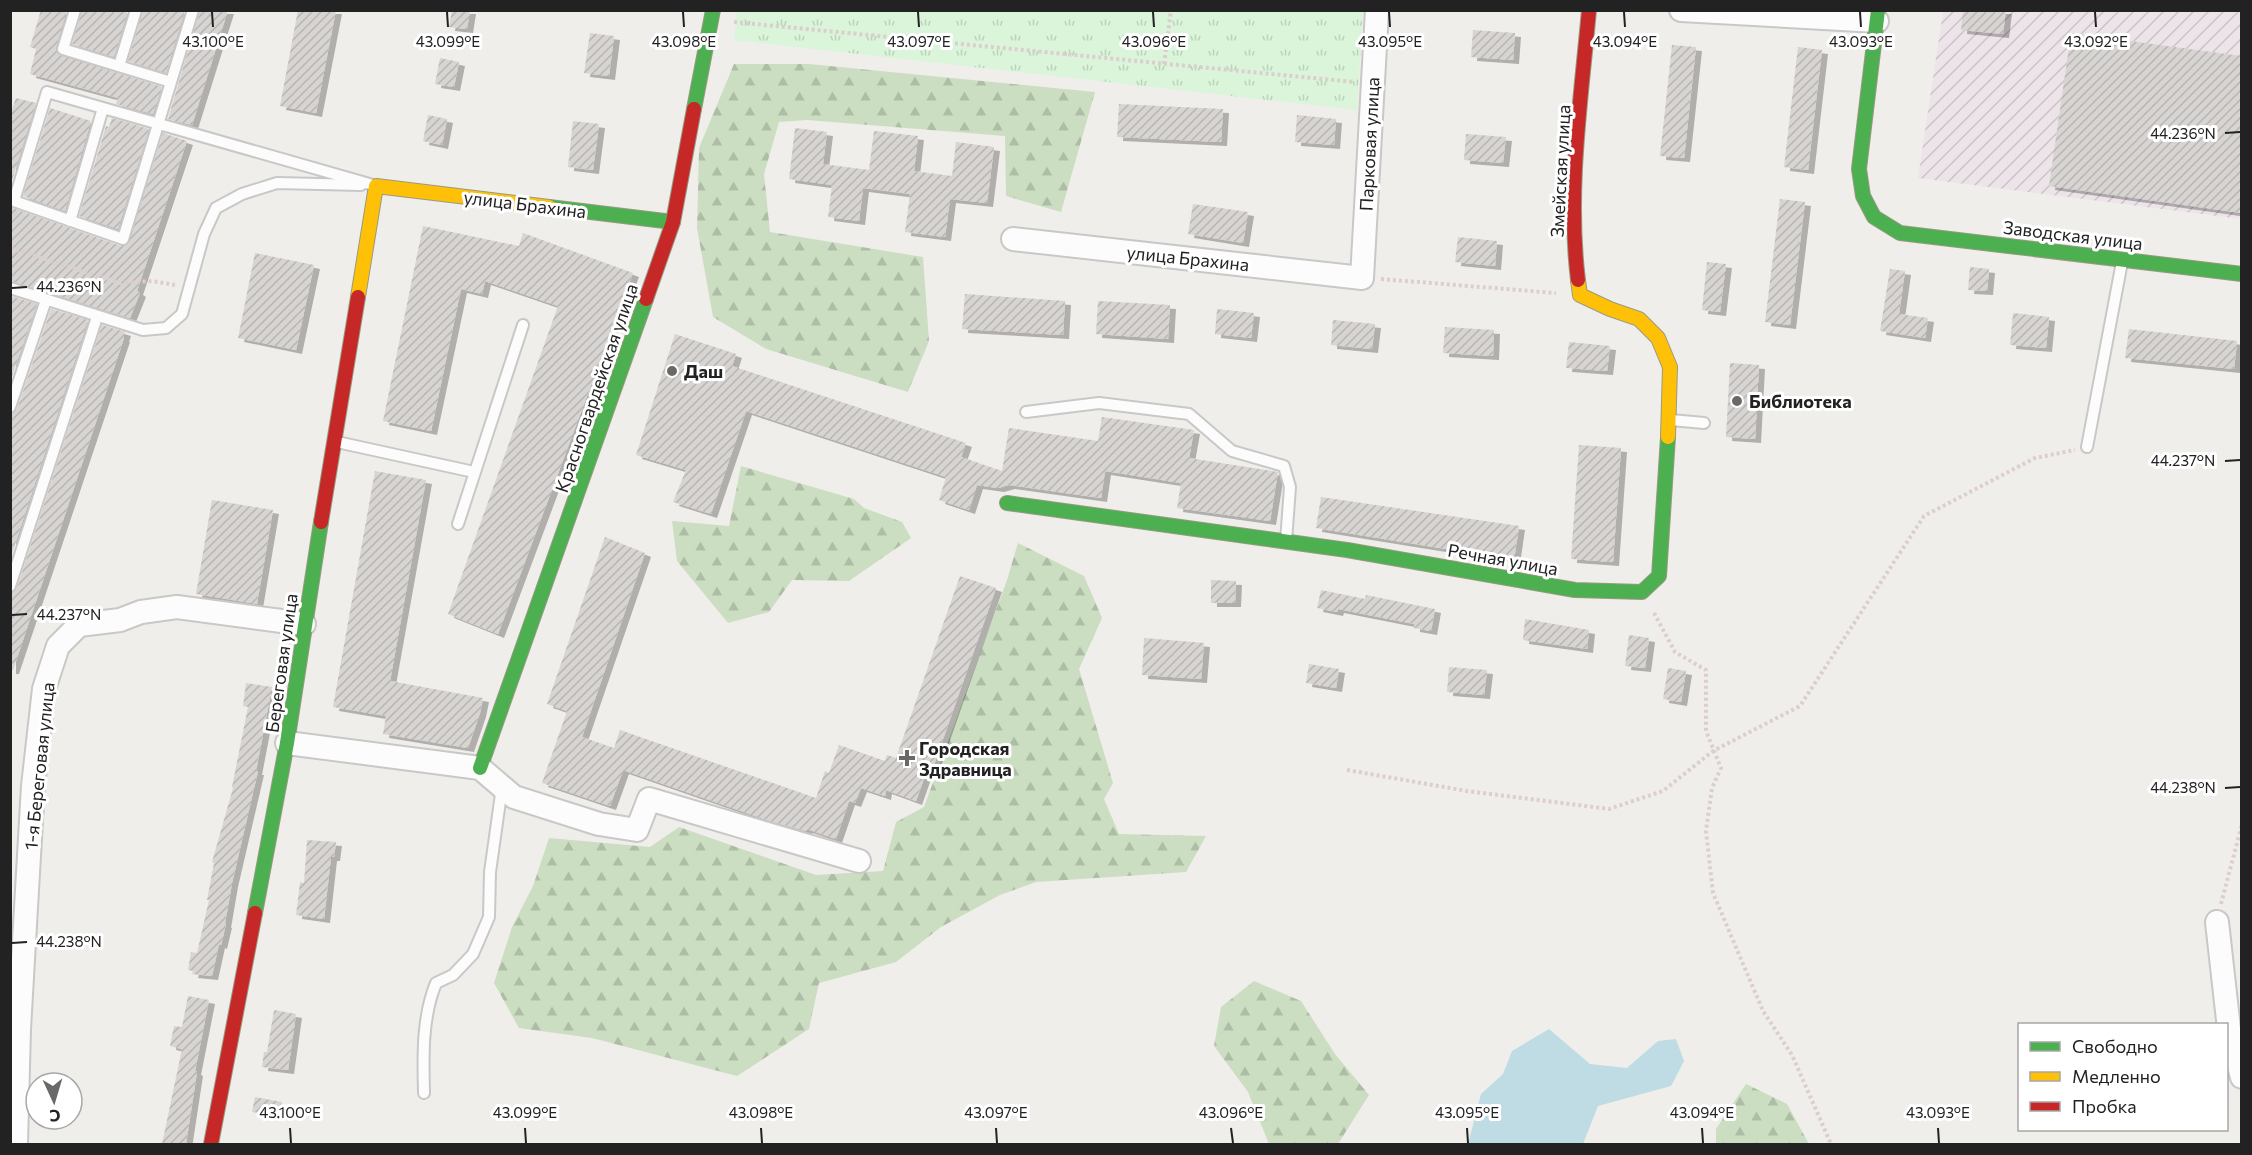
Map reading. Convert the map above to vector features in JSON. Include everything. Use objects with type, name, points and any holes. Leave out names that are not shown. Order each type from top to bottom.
[{"type":"street","name":"Парковая улица","points":[[1362,278],[1377,10]]},
{"type":"street","name":"Змейская улица","points":[[1580,295],[1574,264],[1573,199],[1589,10]]},
{"type":"street","points":[[1681,10],[1878,16]]},
{"type":"street","name":"Красногвардейская улица","points":[[480,768],[673,222],[712,15]]},
{"type":"street","name":"Заводская улица","points":[[1878,16],[1859,169],[1863,196],[1874,218],[1900,233],[2241,274]]},
{"type":"street","name":"улица Брахина","points":[[376,186],[673,222]]},
{"type":"street","name":"Береговая улица","points":[[211,1144],[287,743],[304,624],[376,186]]},
{"type":"street","name":"улица Брахина","points":[[1013,239],[1362,278]]},
{"type":"street","points":[[1580,295],[1639,319],[1658,338],[1670,367],[1670,420],[1659,576],[1642,592]]},
{"type":"street","name":"Речная улица","points":[[1007,503],[1347,550],[1575,590],[1642,592]]},
{"type":"street","name":"1-я Береговая улица","points":[[16,1144],[19,1029],[33,786],[44,689],[58,646],[79,625],[120,620],[141,612],[177,607],[304,624]]},
{"type":"street","points":[[287,743],[480,768],[514,797],[599,824],[637,830],[648,800],[859,861]]},
{"type":"street","points":[[2217,922],[2229,1029],[2241,1077]]},
{"type":"lane","points":[[75,10],[63,49],[171,82]]},
{"type":"lane","points":[[119,66],[136,10]]},
{"type":"lane","points":[[193,10],[159,123],[123,239],[15,201],[47,92],[159,123],[376,186]]},
{"type":"lane","points":[[69,220],[103,108]]},
{"type":"lane","points":[[10,288],[143,330],[166,328],[182,314],[204,234],[216,208],[242,194],[277,183],[376,186]]},
{"type":"lane","points":[[2087,447],[2123,259]]},
{"type":"lane","points":[[10,407],[46,300]]},
{"type":"lane","points":[[10,586],[97,317]]},
{"type":"lane","points":[[458,524],[523,325]]},
{"type":"lane","points":[[1026,412],[1099,403],[1189,414],[1232,451],[1284,466],[1290,487],[1286,542]]},
{"type":"lane","points":[[1670,420],[1704,423]]},
{"type":"lane","points":[[334,441],[474,472]]},
{"type":"lane","points":[[424,1093],[423,1048],[430,997],[436,983],[453,975],[473,954],[489,917],[490,872],[502,787]]},
{"type":"path","points":[[1164,64],[1171,10]]},
{"type":"path","points":[[712,15],[1164,64],[1373,84]]},
{"type":"path","points":[[10,248],[120,284],[152,281],[190,288]]},
{"type":"path","points":[[1362,278],[1580,295]]},
{"type":"path","points":[[1347,770],[1467,791],[1609,808],[1663,791],[1713,751],[1800,706],[1924,516],[2035,458],[2087,447]]},
{"type":"path","points":[[1642,592],[1675,652],[1706,670],[1706,731],[1721,768],[1712,788],[1706,831],[1713,893],[1763,1011],[1792,1055],[1831,1144]]},
{"type":"path","points":[[2217,922],[2241,824]]},
{"type":"shaded area","points":[[1943,11],[2241,11],[2241,219],[1918,178]]},
{"type":"green space","points":[[737,10],[1363,11],[1357,110],[734,40]]},
{"type":"green space","points":[[734,64],[809,64],[1095,92],[1061,212],[1006,196],[1005,136],[807,120],[779,122],[764,174],[770,232],[923,257],[929,341],[908,392],[766,349],[713,317],[697,228],[699,148]]},
{"type":"green space","points":[[741,466],[854,499],[864,508],[902,522],[911,538],[849,581],[792,580],[769,612],[728,623],[677,561],[672,521],[729,526]]},
{"type":"green space","points":[[1018,543],[1084,576],[1102,618],[1079,669],[1113,783],[1104,799],[1119,834],[1206,836],[1186,872],[1036,882],[1000,895],[941,927],[896,962],[819,983],[809,1029],[737,1076],[592,1038],[519,1028],[494,983],[512,927],[533,886],[549,838],[650,847],[679,827],[816,875],[883,871],[896,822],[924,807],[1007,580]]},
{"type":"green space","points":[[1254,981],[1301,1001],[1335,1054],[1369,1095],[1338,1144],[1269,1144],[1248,1092],[1214,1046],[1221,1007]]},
{"type":"green space","points":[[1746,1084],[1787,1104],[1809,1144],[1716,1144],[1716,1129]]},
{"type":"water","points":[[1549,1029],[1590,1064],[1627,1068],[1658,1041],[1676,1039],[1684,1061],[1671,1086],[1598,1106],[1583,1144],[1468,1144],[1481,1094],[1503,1074],[1512,1051]]},
{"type":"building","points":[[41,10],[67,10],[56,47],[58,54],[162,87],[153,114],[116,104],[118,98],[30,74],[36,49],[30,47]]},
{"type":"building","points":[[82,10],[128,10],[114,57],[72,44]]},
{"type":"building","points":[[143,10],[185,10],[166,73],[128,61]]},
{"type":"building","points":[[200,10],[228,10],[192,125],[168,119]]},
{"type":"building","points":[[298,10],[336,10],[316,113],[280,106]]},
{"type":"building","points":[[452,10],[470,10],[467,29],[449,27]]},
{"type":"building","points":[[1963,10],[2006,10],[2003,34],[1961,30]]},
{"type":"building","points":[[1473,30],[1515,33],[1513,60],[1471,57]]},
{"type":"building","points":[[590,33],[614,36],[609,76],[584,73]]},
{"type":"building","points":[[2071,33],[2241,56],[2241,213],[2049,186]]},
{"type":"building","points":[[1672,45],[1696,47],[1684,158],[1660,156]]},
{"type":"building","points":[[1798,47],[1822,50],[1808,170],[1784,167]]},
{"type":"building","points":[[440,58],[459,62],[454,87],[435,84]]},
{"type":"building","points":[[16,98],[36,103],[10,187],[10,115]]},
{"type":"building","points":[[1119,104],[1223,109],[1221,142],[1117,137]]},
{"type":"building","points":[[50,108],[91,121],[65,211],[23,196]]},
{"type":"building","points":[[428,115],[447,119],[442,145],[423,141]]},
{"type":"building","points":[[1297,115],[1336,119],[1334,145],[1295,142]]},
{"type":"building","points":[[112,118],[149,129],[118,229],[79,216],[106,126],[109,127]]},
{"type":"building","points":[[573,121],[599,124],[593,170],[568,167]]},
{"type":"building","points":[[795,128],[827,132],[823,164],[869,170],[874,131],[918,136],[914,171],[952,176],[956,142],[994,147],[987,203],[950,199],[945,237],[905,232],[910,194],[863,188],[859,221],[828,217],[832,185],[789,179]]},
{"type":"building","points":[[163,133],[187,141],[137,291],[140,293],[130,318],[10,281],[10,207],[121,246],[128,244]]},
{"type":"building","points":[[1466,134],[1506,137],[1503,163],[1464,160]]},
{"type":"building","points":[[1780,199],[1805,202],[1790,325],[1765,322]]},
{"type":"building","points":[[1193,204],[1248,212],[1243,243],[1188,234]]},
{"type":"building","points":[[423,226],[519,246],[523,233],[633,273],[498,634],[448,614],[558,306],[485,281],[482,294],[461,289],[431,431],[383,421]]},
{"type":"building","points":[[1458,237],[1497,241],[1495,266],[1455,262]]},
{"type":"building","points":[[255,253],[314,265],[296,350],[238,338]]},
{"type":"building","points":[[1707,262],[1726,264],[1720,312],[1702,310]]},
{"type":"building","points":[[1970,267],[1989,269],[1987,291],[1968,290]]},
{"type":"building","points":[[1890,269],[1905,271],[1899,314],[1928,318],[1925,338],[1880,331]]},
{"type":"building","points":[[965,294],[1065,301],[1063,335],[962,329]]},
{"type":"building","points":[[10,296],[37,304],[10,382]]},
{"type":"building","points":[[1098,301],[1170,305],[1168,339],[1096,334]]},
{"type":"building","points":[[51,309],[88,320],[10,560],[10,414],[17,409]]},
{"type":"building","points":[[1217,309],[1254,313],[1251,338],[1215,334]]},
{"type":"building","points":[[2013,313],[2049,317],[2046,348],[2010,345]]},
{"type":"building","points":[[1333,320],[1375,324],[1372,349],[1331,345]]},
{"type":"building","points":[[102,325],[125,332],[124,338],[13,670],[10,670],[10,593],[17,588]]},
{"type":"building","points":[[1445,327],[1494,330],[1493,356],[1443,353]]},
{"type":"building","points":[[2129,329],[2237,341],[2234,369],[2125,358]]},
{"type":"building","points":[[675,334],[736,354],[732,366],[966,443],[961,457],[1002,471],[1009,428],[1098,441],[1102,417],[1194,430],[1189,458],[1278,472],[1270,521],[1177,508],[1181,483],[1105,471],[1101,498],[1009,485],[998,488],[977,485],[969,510],[939,500],[946,477],[746,411],[711,514],[673,502],[686,470],[636,455]]},
{"type":"building","points":[[1569,342],[1610,346],[1607,371],[1566,368]]},
{"type":"building","points":[[1730,363],[1759,365],[1755,439],[1726,437]]},
{"type":"building","points":[[1579,445],[1621,448],[1613,562],[1571,559]]},
{"type":"building","points":[[375,471],[426,480],[390,681],[483,698],[468,748],[383,734],[386,716],[333,707]]},
{"type":"building","points":[[1321,497],[1519,526],[1514,560],[1316,528]]},
{"type":"building","points":[[212,500],[273,510],[257,604],[196,594]]},
{"type":"building","points":[[605,537],[645,553],[582,737],[614,748],[620,730],[816,798],[825,771],[829,773],[839,745],[885,761],[887,755],[896,758],[960,576],[996,588],[934,765],[929,764],[916,801],[886,790],[885,796],[861,788],[855,803],[849,801],[836,839],[807,829],[806,831],[773,822],[623,770],[610,806],[542,783],[567,711],[547,704]]},
{"type":"building","points":[[1211,580],[1236,581],[1235,603],[1211,603]]},
{"type":"building","points":[[1321,590],[1365,599],[1366,595],[1435,609],[1431,631],[1414,628],[1414,624],[1338,609],[1337,612],[1317,608]]},
{"type":"building","points":[[1525,619],[1589,630],[1587,649],[1523,640]]},
{"type":"building","points":[[1629,635],[1649,638],[1645,668],[1625,666]]},
{"type":"building","points":[[1144,638],[1204,643],[1201,679],[1142,675]]},
{"type":"building","points":[[1309,664],[1339,669],[1336,688],[1306,683]]},
{"type":"building","points":[[1449,667],[1487,670],[1484,695],[1447,692]]},
{"type":"building","points":[[1668,668],[1686,671],[1681,702],[1663,699]]},
{"type":"building","points":[[246,683],[272,687],[256,771],[258,771],[232,883],[226,924],[212,976],[192,974],[193,971],[188,970],[191,952],[197,953],[209,900],[207,900],[214,863],[212,862],[233,788],[248,707],[243,706]]},
{"type":"building","points":[[307,840],[336,842],[334,857],[331,857],[324,919],[296,915],[300,882],[304,883]]},
{"type":"building","points":[[188,996],[209,1000],[195,1071],[197,1072],[186,1144],[162,1144],[182,1049],[170,1046],[174,1026],[182,1027]]},
{"type":"building","points":[[274,1010],[296,1014],[288,1070],[262,1067],[264,1052],[267,1052]]},
{"type":"building","points":[[255,1097],[282,1102],[279,1116],[252,1112]]},
{"type":"traffic: fast","points":[[694,109],[713,10]]},
{"type":"traffic: fast","points":[[1878,10],[1859,169],[1863,196],[1874,217],[1900,233],[2242,274]]},
{"type":"traffic: fast","points":[[549,207],[673,222]]},
{"type":"traffic: fast","points":[[480,768],[646,299]]},
{"type":"traffic: fast","points":[[1007,503],[1347,550],[1575,590],[1642,592],[1659,576],[1668,437]]},
{"type":"traffic: fast","points":[[255,913],[287,743],[321,522]]},
{"type":"traffic: slow","points":[[358,297],[376,186],[549,207]]},
{"type":"traffic: slow","points":[[1578,280],[1580,295],[1639,319],[1658,338],[1670,367],[1668,437]]},
{"type":"traffic: jam","points":[[1578,280],[1575,246],[1575,179],[1589,10]]},
{"type":"traffic: jam","points":[[646,299],[673,222],[694,109]]},
{"type":"traffic: jam","points":[[321,522],[358,297]]},
{"type":"traffic: jam","points":[[211,1144],[255,913]]},
{"type":"place","name":"Даш","points":[[672,371]]},
{"type":"place","name":"Библиотека","points":[[1737,401]]},
{"type":"place","name":"Городская Здравница","points":[[907,758]]}]
